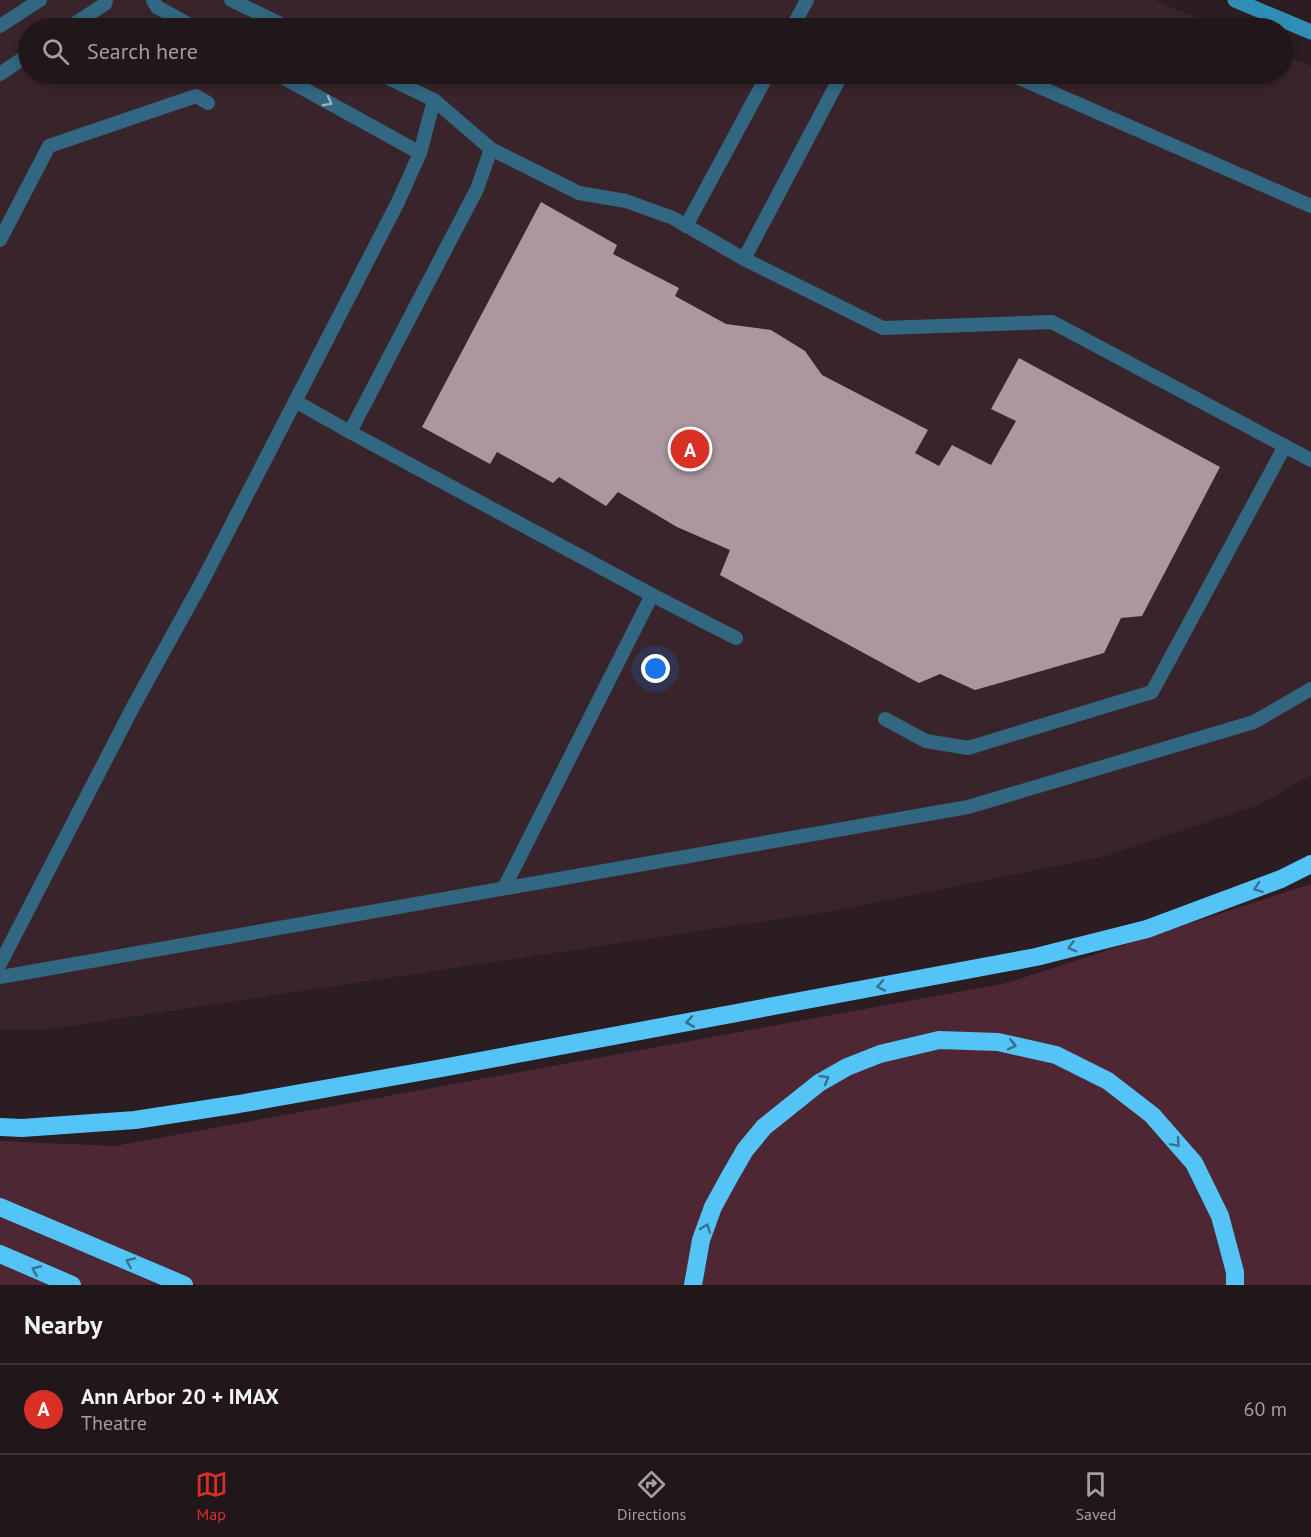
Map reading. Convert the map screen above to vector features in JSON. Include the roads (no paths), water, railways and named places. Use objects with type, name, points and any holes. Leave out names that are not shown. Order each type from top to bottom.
[{"type":"highway","points":[[0,1126],[22,1128],[135,1120],[239,1104],[1036,957],[1146,929],[1281,879],[1311,864]]},
{"type":"highway","points":[[693,1285],[701,1240],[713,1207],[745,1150],[764,1127],[819,1083],[847,1067],[880,1054],[939,1040],[998,1042],[1056,1055],[1108,1081],[1152,1115],[1194,1163],[1220,1216],[1235,1285]]},
{"type":"highway","points":[[0,1207],[184,1285]]},
{"type":"highway","points":[[0,1254],[72,1285]]},
{"type":"main road","points":[[1235,0],[1278,18]]},
{"type":"main road","points":[[1293,24],[1311,32]]},
{"type":"lane","points":[[0,26],[40,0]]},
{"type":"lane","points":[[83,18],[105,4],[106,0]]},
{"type":"lane","points":[[153,0],[156,7],[176,18]]},
{"type":"lane","points":[[231,0],[268,18]]},
{"type":"lane","points":[[797,18],[807,0]]},
{"type":"lane","points":[[0,74],[18,62]]},
{"type":"lane","points":[[295,84],[420,153]]},
{"type":"lane","points":[[401,84],[434,100],[491,149],[579,193],[626,201],[673,218],[744,259],[883,328],[1052,322],[1311,460]]},
{"type":"lane","points":[[686,226],[763,84]]},
{"type":"lane","points":[[744,259],[837,84]]},
{"type":"lane","points":[[1033,84],[1311,206]]},
{"type":"lane","points":[[0,240],[49,146],[196,96],[208,103]]},
{"type":"lane","points":[[0,964],[203,580],[398,202],[420,153],[434,100]]},
{"type":"lane","points":[[350,432],[477,189],[491,149]]},
{"type":"lane","points":[[295,401],[652,595],[736,638]]},
{"type":"lane","points":[[885,719],[926,741],[968,748],[1152,692],[1285,446]]},
{"type":"lane","points":[[504,888],[652,595]]},
{"type":"lane","points":[[0,977],[968,807],[1254,722],[1311,689]]},
{"type":"place","name":"Ann Arbor 20 + IMAX","points":[[690,449]]}]
